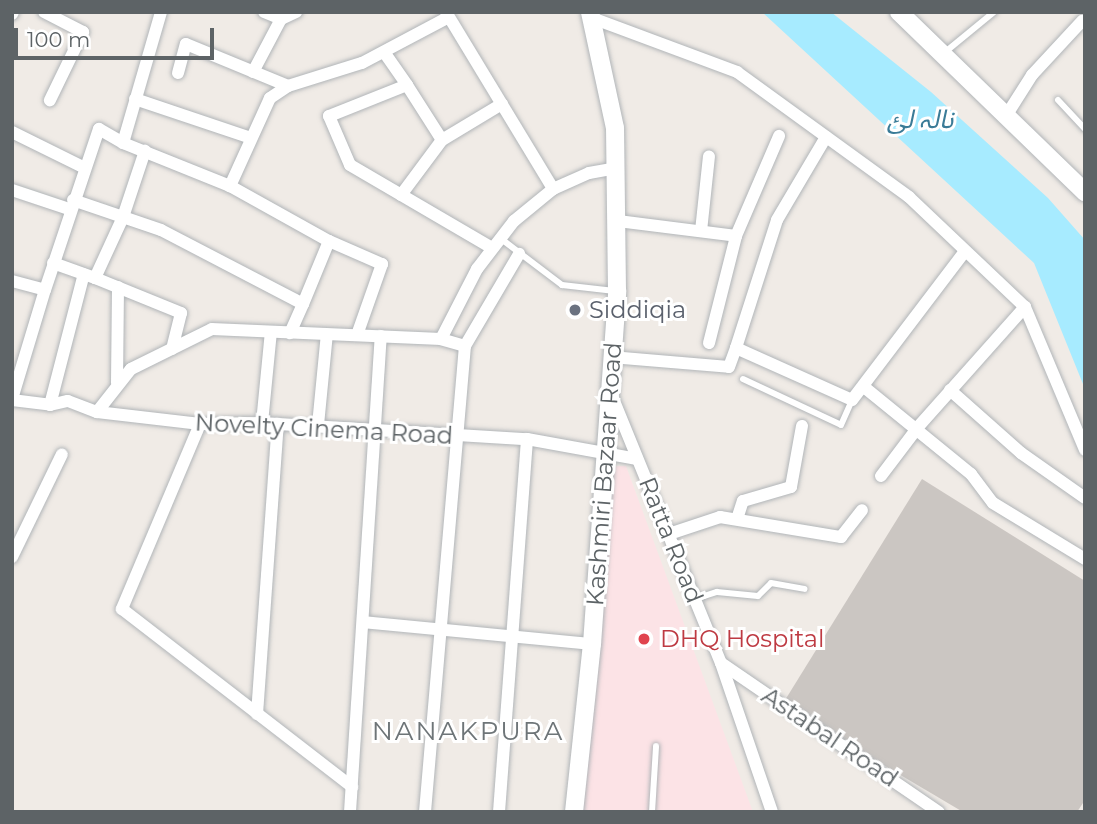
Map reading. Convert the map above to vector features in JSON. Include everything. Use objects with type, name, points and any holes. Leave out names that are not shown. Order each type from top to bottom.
[{"type":"street","points":[[44,12],[83,32],[50,100]]},
{"type":"street","points":[[123,142],[161,12]]},
{"type":"street","points":[[264,12],[281,19]]},
{"type":"street","points":[[253,72],[281,19],[296,12]]},
{"type":"street","points":[[905,14],[943,55],[1085,192]]},
{"type":"street","points":[[230,186],[270,98],[288,86],[362,63],[447,15],[552,189]]},
{"type":"street","points":[[591,15],[737,72],[909,197],[1025,307],[1085,450]]},
{"type":"street","name":"Kashmiri Bazaar Road","points":[[574,812],[592,644],[617,291],[618,168],[615,128],[591,15]]},
{"type":"street","points":[[1006,116],[1032,75],[1079,18]]},
{"type":"street","points":[[178,73],[186,44],[288,86]]},
{"type":"street","points":[[384,52],[442,140]]},
{"type":"street","points":[[407,85],[330,116],[350,165],[401,195],[496,243]]},
{"type":"street","points":[[135,99],[251,138]]},
{"type":"street","points":[[401,195],[442,140],[502,104]]},
{"type":"street","points":[[12,400],[71,204],[99,129],[123,142],[230,186],[329,241],[382,264],[357,335]]},
{"type":"street","points":[[12,132],[85,168]]},
{"type":"street","points":[[709,343],[736,236],[779,136]]},
{"type":"street","points":[[611,357],[729,367],[777,220],[826,137]]},
{"type":"street","points":[[50,405],[90,276],[123,217],[145,151]]},
{"type":"street","points":[[701,231],[709,156]]},
{"type":"street","points":[[441,339],[496,243],[552,189],[589,173],[618,168]]},
{"type":"street","points":[[12,190],[123,217],[162,230],[303,304]]},
{"type":"street","points":[[618,221],[736,236]]},
{"type":"street","points":[[290,332],[329,241]]},
{"type":"street","points":[[736,348],[852,400],[965,251]]},
{"type":"street","points":[[425,812],[454,435],[465,345],[519,254]]},
{"type":"street","points":[[53,263],[181,313],[172,349]]},
{"type":"street","points":[[12,281],[45,290]]},
{"type":"street","points":[[117,383],[118,287]]},
{"type":"street","points":[[881,476],[918,426],[1025,307]]},
{"type":"street","points":[[97,412],[117,383],[131,369],[212,329],[441,339],[465,345]]},
{"type":"street","points":[[262,423],[271,332]]},
{"type":"street","points":[[318,425],[327,334]]},
{"type":"street","points":[[350,812],[381,336]]},
{"type":"street","points":[[864,387],[918,426],[971,474],[993,503],[1085,559]]},
{"type":"street","name":"Ratta Road","points":[[609,389],[721,663],[772,812]]},
{"type":"street","points":[[950,390],[1021,453],[1085,498]]},
{"type":"street","name":"Novelty Cinema Road","points":[[12,400],[50,405],[68,401],[97,412],[200,424],[318,425],[527,439],[637,459]]},
{"type":"street","points":[[200,424],[122,609],[352,787]]},
{"type":"street","points":[[257,714],[278,424]]},
{"type":"street","points":[[737,519],[743,501],[791,487],[802,426]]},
{"type":"street","points":[[499,812],[527,439]]},
{"type":"street","points":[[12,557],[62,454]]},
{"type":"street","points":[[669,534],[720,517],[841,537],[862,510]]},
{"type":"street","points":[[363,622],[513,634],[592,644]]},
{"type":"street","name":"Astabal Road","points":[[721,663],[939,812]]},
{"type":"lane","points":[[943,55],[994,12]]},
{"type":"lane","points":[[1058,100],[1085,128]]},
{"type":"lane","points":[[496,243],[519,254],[562,285],[617,291]]},
{"type":"lane","points":[[743,379],[841,425],[852,400]]},
{"type":"lane","points":[[695,599],[717,592],[758,596],[771,583],[804,589]]},
{"type":"lane","points":[[652,812],[656,746]]},
{"type":"shaded area","name":"DHQ Hospital","points":[[612,466],[626,466],[753,812],[583,812]]},
{"type":"water","name":"نالہ لئ","points":[[762,12],[831,12],[931,92],[1048,198],[1085,240],[1085,389],[1034,263]]},
{"type":"building","points":[[922,479],[1085,581],[1085,800],[1077,812],[963,812],[782,705]]},
{"type":"place","name":"Siddiqia","points":[[575,310]]},
{"type":"place","name":"DHQ Hospital","points":[[644,639]]},
{"type":"district","name":"NANAKPURA","points":[[468,732]]}]
